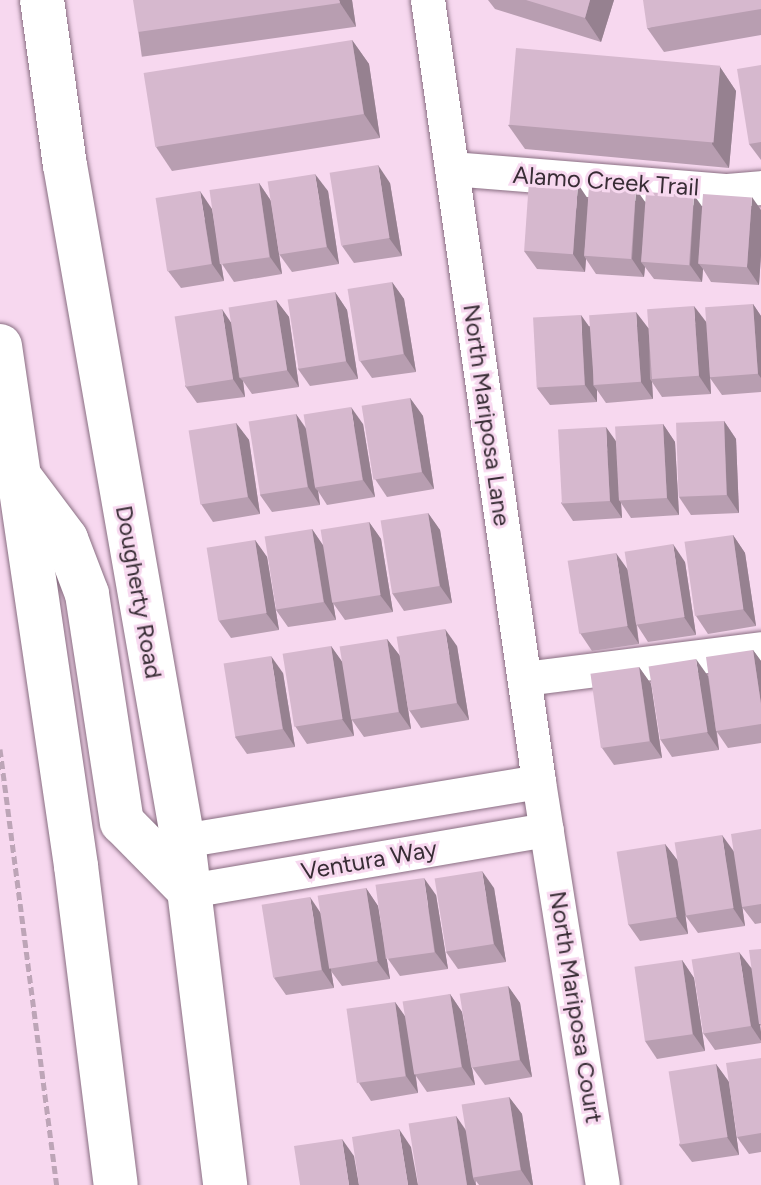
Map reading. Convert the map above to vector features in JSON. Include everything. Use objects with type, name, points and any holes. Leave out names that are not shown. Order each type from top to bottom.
[{"type":"main road","name":"Dougherty Road","points":[[42,0],[65,165],[183,841],[225,1185]]},
{"type":"main road","points":[[0,346],[116,1185]]},
{"type":"main road","points":[[19,476],[66,539],[87,594],[122,822],[190,891]]},
{"type":"street","name":"North Mariposa Lane","points":[[428,0],[547,830]]},
{"type":"street","name":"Alamo Creek Trail","points":[[452,169],[728,191],[761,188]]},
{"type":"street","points":[[525,679],[761,649]]},
{"type":"street","name":"Ventura Way","points":[[183,841],[539,782]]},
{"type":"street","name":"Ventura Way","points":[[190,891],[547,830]]},
{"type":"street","name":"North Mariposa Court","points":[[547,830],[603,1184]]},
{"type":"path","points":[[0,749],[57,1185]]},
{"type":"building","points":[[133,0],[339,0],[340,3],[138,32]]},
{"type":"building","points":[[526,0],[590,0],[585,18]]},
{"type":"building","points":[[643,0],[761,0],[761,9],[647,28]]},
{"type":"building","points":[[352,40],[364,114],[155,147],[144,73]]},
{"type":"building","points":[[516,48],[720,66],[714,143],[509,125]]},
{"type":"building","points":[[761,65],[761,142],[749,144],[737,69]]},
{"type":"building","points":[[378,165],[390,238],[341,246],[330,173]]},
{"type":"building","points":[[315,174],[327,247],[279,255],[268,182]]},
{"type":"building","points":[[529,181],[578,184],[573,254],[524,251]]},
{"type":"building","points":[[259,183],[269,257],[220,264],[209,190]]},
{"type":"building","points":[[589,186],[636,189],[631,259],[584,256]]},
{"type":"building","points":[[200,191],[212,264],[167,271],[156,198]]},
{"type":"building","points":[[646,192],[694,195],[689,265],[641,262]]},
{"type":"building","points":[[703,194],[752,197],[747,267],[698,264]]},
{"type":"building","points":[[392,282],[403,354],[359,361],[348,289]]},
{"type":"building","points":[[335,292],[346,361],[299,369],[288,300]]},
{"type":"building","points":[[276,300],[287,370],[240,378],[229,308]]},
{"type":"building","points":[[753,304],[758,374],[710,377],[705,307]]},
{"type":"building","points":[[694,306],[699,376],[652,379],[647,309]]},
{"type":"building","points":[[222,309],[233,379],[186,387],[175,317]]},
{"type":"building","points":[[636,312],[641,382],[594,385],[589,315]]},
{"type":"building","points":[[581,315],[585,385],[537,387],[533,318]]},
{"type":"building","points":[[410,398],[422,472],[373,480],[362,406]]},
{"type":"building","points":[[351,407],[363,480],[315,488],[304,415]]},
{"type":"building","points":[[296,414],[308,487],[260,495],[249,422]]},
{"type":"building","points":[[724,421],[727,495],[679,497],[676,423]]},
{"type":"building","points":[[236,423],[248,497],[200,505],[189,431]]},
{"type":"building","points":[[663,424],[667,498],[619,500],[615,427]]},
{"type":"building","points":[[606,427],[610,501],[562,503],[558,430]]},
{"type":"building","points":[[428,513],[440,586],[392,594],[381,521]]},
{"type":"building","points":[[369,522],[381,595],[332,603],[321,530]]},
{"type":"building","points":[[312,529],[324,602],[276,610],[265,537]]},
{"type":"building","points":[[733,535],[743,609],[695,616],[684,542]]},
{"type":"building","points":[[255,540],[267,613],[218,621],[207,548]]},
{"type":"building","points":[[673,544],[685,617],[636,625],[625,552]]},
{"type":"building","points":[[616,553],[628,626],[579,634],[568,561]]},
{"type":"building","points":[[445,629],[457,703],[408,711],[397,637]]},
{"type":"building","points":[[387,639],[399,712],[351,720],[340,647]]},
{"type":"building","points":[[331,646],[343,719],[294,727],[283,654]]},
{"type":"building","points":[[753,650],[761,724],[716,731],[706,657]]},
{"type":"building","points":[[271,656],[283,729],[235,737],[224,664]]},
{"type":"building","points":[[696,659],[708,732],[660,740],[649,667]]},
{"type":"building","points":[[639,667],[649,741],[601,748],[590,674]]},
{"type":"building","points":[[761,829],[761,904],[742,907],[731,834]]},
{"type":"building","points":[[722,835],[734,908],[686,916],[675,843]]},
{"type":"building","points":[[665,844],[677,917],[628,925],[617,852]]},
{"type":"building","points":[[482,871],[494,944],[446,952],[435,879]]},
{"type":"building","points":[[424,878],[434,952],[386,959],[375,885]]},
{"type":"building","points":[[366,888],[378,961],[329,969],[318,896]]},
{"type":"building","points":[[310,897],[322,970],[273,978],[262,905]]},
{"type":"building","points":[[761,949],[761,1024],[759,1024],[749,950]]},
{"type":"building","points":[[739,952],[751,1026],[703,1034],[692,960]]},
{"type":"building","points":[[682,960],[692,1034],[645,1041],[634,967]]},
{"type":"building","points":[[508,986],[520,1060],[471,1068],[460,994]]},
{"type":"building","points":[[450,994],[462,1067],[414,1075],[403,1002]]},
{"type":"building","points":[[395,1002],[405,1076],[357,1083],[346,1009]]},
{"type":"building","points":[[761,1058],[761,1133],[737,1137],[726,1063]]},
{"type":"building","points":[[716,1064],[728,1137],[680,1145],[669,1072]]},
{"type":"building","points":[[509,1097],[521,1170],[473,1178],[462,1105]]},
{"type":"building","points":[[456,1116],[467,1185],[418,1185],[409,1124]]},
{"type":"building","points":[[399,1129],[408,1185],[359,1185],[352,1137]]},
{"type":"building","points":[[342,1139],[349,1185],[300,1185],[294,1146]]}]
